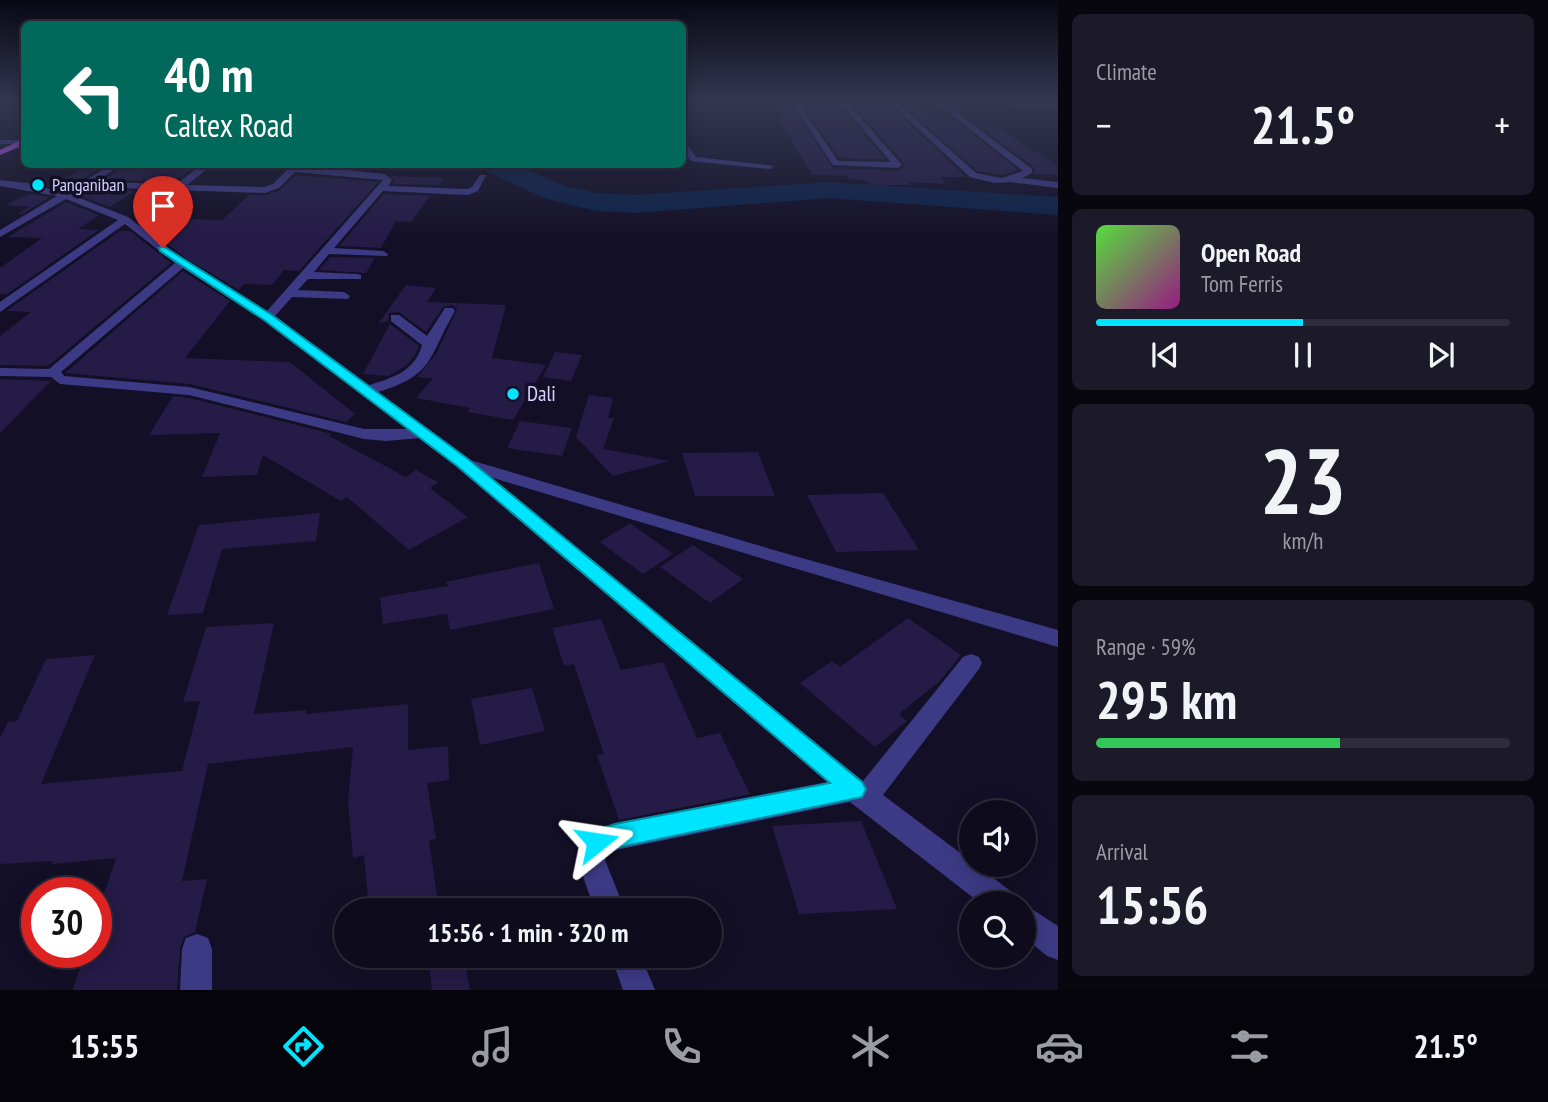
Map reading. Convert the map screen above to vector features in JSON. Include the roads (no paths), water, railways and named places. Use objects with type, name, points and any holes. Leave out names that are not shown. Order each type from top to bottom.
[{"type":"street","points":[[825,147],[836,163],[898,165],[882,147]]},
{"type":"street","points":[[942,147],[973,176],[987,180],[1014,180],[1058,186]]},
{"type":"street","points":[[998,147],[1029,171],[1014,180]]},
{"type":"street","points":[[686,148],[694,159],[770,166]]},
{"type":"street","points":[[0,234],[112,168]]},
{"type":"street","points":[[175,189],[204,168]]},
{"type":"street","points":[[86,184],[265,190],[276,186],[295,168]]},
{"type":"street","points":[[268,317],[387,178],[304,168]]},
{"type":"street","points":[[381,188],[467,192],[475,189],[483,177]]},
{"type":"street","points":[[0,183],[27,186],[66,196],[125,219],[182,263],[268,317],[462,463],[860,794],[987,891]]},
{"type":"street","points":[[255,200],[265,190]]},
{"type":"street","points":[[0,308],[125,219]]},
{"type":"street","points":[[325,251],[383,254]]},
{"type":"street","points":[[0,372],[54,372],[182,263]]},
{"type":"street","points":[[305,275],[356,277]]},
{"type":"street","points":[[289,293],[344,296]]},
{"type":"street","points":[[366,391],[396,382],[414,372],[425,360],[429,344],[449,311]]},
{"type":"street","points":[[395,318],[429,344]]},
{"type":"street","points":[[54,372],[60,380],[189,391],[364,434],[386,436],[423,433]]},
{"type":"street","points":[[462,463],[1058,639]]},
{"type":"street","points":[[606,898],[592,860],[597,842],[615,836],[860,794],[971,663]]},
{"type":"street","points":[[1036,928],[1058,945]]},
{"type":"street","points":[[196,990],[197,949]]},
{"type":"street","points":[[631,968],[639,990]]},
{"type":"waterway","points":[[499,168],[557,193],[596,202],[635,204],[829,190],[1058,206]]},
{"type":"place","name":"Panganiban","points":[[38,185]]},
{"type":"place","name":"Dali","points":[[513,394]]}]
